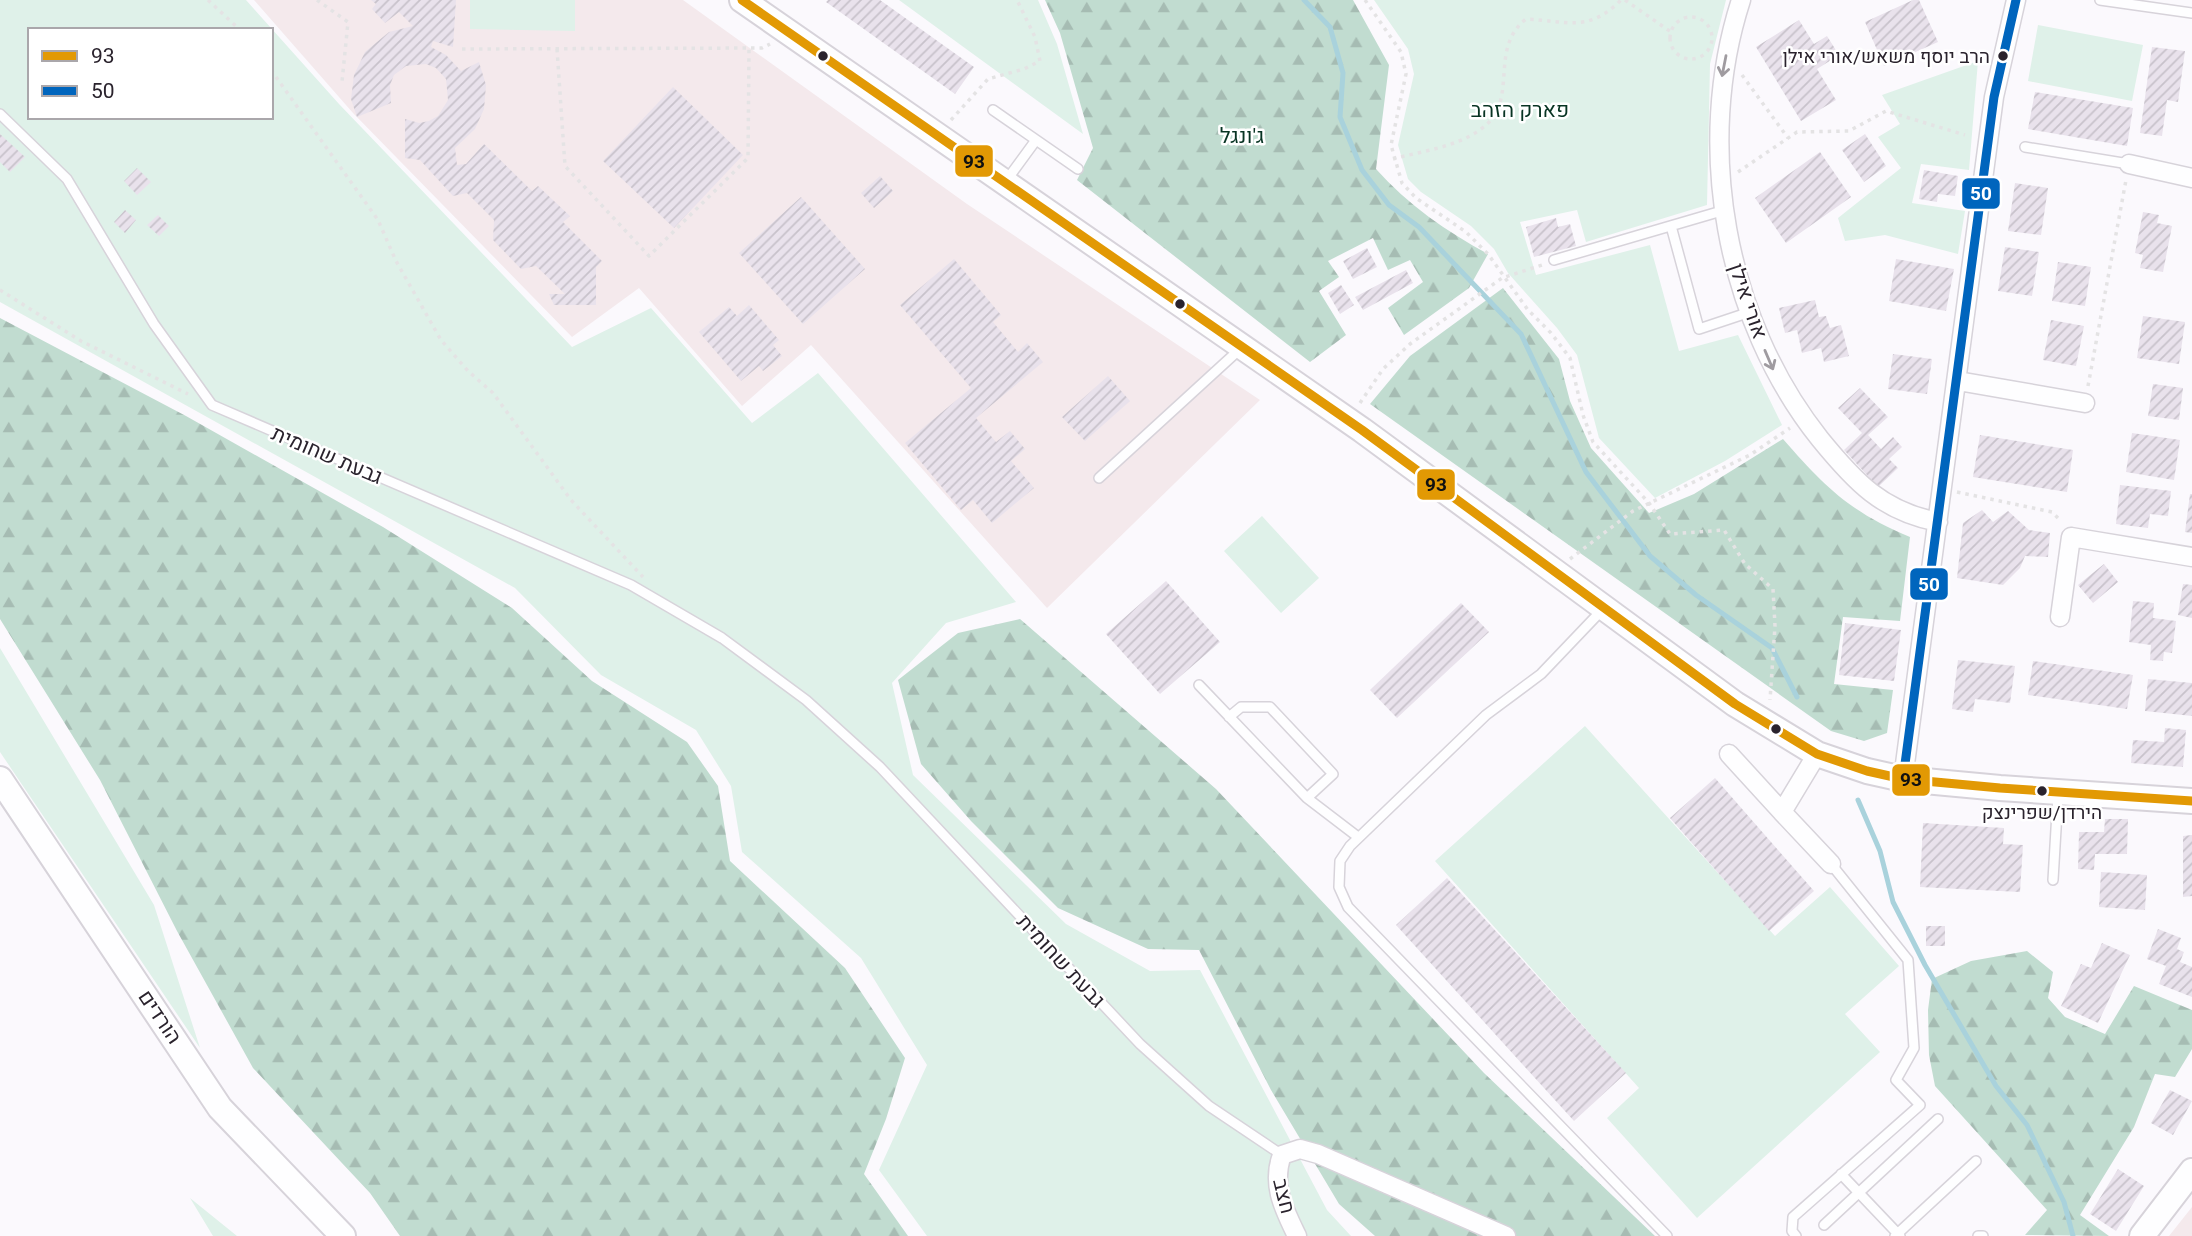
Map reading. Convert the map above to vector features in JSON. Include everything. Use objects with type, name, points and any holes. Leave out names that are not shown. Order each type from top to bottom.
[{"type":"street","name":"אורי אילן","points":[[1741,0],[1722,73],[1719,134],[1722,183],[1732,254],[1750,312],[1773,369],[1804,418],[1832,454],[1876,498],[1911,517],[1938,522]]},
{"type":"street","points":[[1903,779],[1994,97],[2016,0]]},
{"type":"street","points":[[757,4],[790,34],[1348,420],[1603,609],[1768,727],[1816,754],[1867,771],[1903,779],[2192,801]]},
{"type":"street","points":[[2129,164],[2192,178]]},
{"type":"street","points":[[1958,381],[2085,402]]},
{"type":"street","points":[[2060,617],[2071,537],[2192,557]]},
{"type":"street","points":[[1729,754],[1831,864]]},
{"type":"street","points":[[1782,812],[1816,754]]},
{"type":"street","name":"הורדים","points":[[0,779],[220,1108],[343,1236]]},
{"type":"street","points":[[1282,1155],[1300,1149],[1318,1154],[1506,1236]]},
{"type":"street","name":"חצב","points":[[1282,1155],[1276,1180],[1285,1211],[1297,1236]]},
{"type":"street","points":[[2142,1236],[2192,1171]]},
{"type":"lane","points":[[2100,0],[2192,13]]},
{"type":"lane","points":[[993,110],[1078,169]]},
{"type":"lane","points":[[0,114],[67,179],[154,324],[212,405]]},
{"type":"lane","points":[[1005,183],[1036,140]]},
{"type":"lane","points":[[2025,147],[2129,164]]},
{"type":"lane","points":[[1554,260],[1725,210]]},
{"type":"lane","points":[[1671,226],[1699,329],[1750,312]]},
{"type":"lane","points":[[1100,478],[1243,347]]},
{"type":"lane","name":"גבעת שחומית","points":[[212,405],[631,585],[722,638],[806,700],[848,736],[931,819],[1140,1044],[1209,1106],[1282,1155]]},
{"type":"lane","points":[[1603,609],[1541,674],[1486,715],[1358,836],[1340,861],[1339,887],[1348,908],[1667,1236]]},
{"type":"lane","points":[[1199,685],[1307,798],[1358,836]]},
{"type":"lane","points":[[1229,717],[1241,707],[1269,707],[1333,774],[1307,798]]},
{"type":"lane","points":[[2053,880],[2058,792]]},
{"type":"lane","points":[[1796,1236],[1792,1231],[1793,1217],[1920,1105],[1896,1080],[1914,1048],[1908,960],[1831,864]]},
{"type":"lane","points":[[1824,1225],[1938,1119]]},
{"type":"lane","points":[[1841,1174],[1898,1235],[1976,1161]]},
{"type":"path","points":[[208,0],[238,28]]},
{"type":"path","points":[[317,0],[348,22],[342,82]]},
{"type":"path","points":[[938,136],[988,79],[1024,69],[1040,61],[1035,37],[1017,0]]},
{"type":"path","points":[[1365,0],[1401,52],[1406,75],[1391,145],[1402,183],[1416,198],[1466,232],[1488,254],[1502,278],[1570,358],[1583,415],[1593,442],[1649,503],[1670,534],[1724,530],[1745,564],[1773,589],[1775,626],[1768,727]]},
{"type":"path","points":[[1393,159],[1481,130],[1496,114],[1503,97],[1509,36],[1526,19],[1568,24],[1589,23],[1623,0],[1671,32]]},
{"type":"path","points":[[1684,18],[1698,18],[1712,31],[1711,46],[1697,58],[1682,57],[1672,47],[1671,32],[1684,18]]},
{"type":"path","points":[[462,49],[762,48],[790,34]]},
{"type":"path","points":[[557,49],[565,166],[649,256],[748,158],[749,48]]},
{"type":"path","points":[[273,73],[378,220],[396,261],[441,340],[468,371],[493,393],[570,500],[635,566],[664,603]]},
{"type":"path","points":[[1722,73],[1744,75],[1788,138]]},
{"type":"path","points":[[1722,183],[1797,132],[1849,131],[1886,111],[1965,135]]},
{"type":"path","points":[[2085,402],[2129,164]]},
{"type":"path","points":[[1348,420],[1383,369],[1410,344],[1502,278],[1554,260]]},
{"type":"path","points":[[0,290],[81,341],[212,405]]},
{"type":"path","points":[[1553,572],[1633,511],[1751,455],[1804,418]]},
{"type":"path","points":[[1954,492],[2052,512],[2061,521]]},
{"type":"shaded area","points":[[254,0],[683,0],[967,204],[1260,400],[1047,608],[811,345],[742,406],[639,288],[572,337],[353,113]]},
{"type":"shaded area","points":[[2192,1207],[2192,1236],[2169,1236]]},
{"type":"green space","points":[[0,0],[246,0],[271,28],[28,28],[28,119],[273,119],[273,30],[339,104],[572,347],[651,308],[752,423],[818,373],[1016,602],[946,623],[892,683],[913,775],[1066,924],[1150,971],[1200,970],[1327,1210],[1351,1236],[927,1236],[879,1170],[927,1065],[861,958],[742,852],[731,786],[696,730],[601,675],[515,588],[0,302]]},
{"type":"green space","points":[[470,0],[575,0],[575,31],[470,29]]},
{"type":"green space","points":[[899,0],[1038,0],[1057,44],[1083,134]]},
{"type":"green space","name":"ג'ונגל","points":[[1045,0],[1353,0],[1389,65],[1376,169],[1428,216],[1488,254],[1469,288],[1404,335],[1388,308],[1423,282],[1410,260],[1388,270],[1373,238],[1328,261],[1339,277],[1319,291],[1346,335],[1310,362],[1077,180],[1093,148],[1060,33]]},
{"type":"green space","name":"פארק הזהב","points":[[1374,0],[1726,0],[1710,64],[1707,205],[1586,242],[1577,210],[1520,222],[1536,275],[1650,245],[1679,351],[1738,335],[1782,425],[1725,461],[1655,498],[1599,438],[1577,355],[1557,328],[1508,273],[1494,249],[1471,226],[1421,192],[1408,179],[1398,145],[1414,74],[1408,49]]},
{"type":"green space","points":[[2038,25],[2143,45],[2132,101],[2028,81]]},
{"type":"green space","points":[[1978,61],[1969,170],[1921,164],[1912,203],[1965,211],[1958,254],[1885,235],[1845,241],[1838,218],[1901,168],[1878,137],[1900,124],[1882,95]]},
{"type":"green space","points":[[1503,288],[1559,359],[1570,401],[1591,448],[1649,513],[1694,494],[1783,439],[1840,497],[1871,518],[1910,537],[1900,621],[1843,617],[1834,684],[1893,690],[1887,733],[1864,741],[1831,731],[1370,404],[1410,356]]},
{"type":"green space","points":[[0,318],[186,416],[383,527],[512,608],[592,681],[687,742],[718,786],[730,861],[845,968],[905,1058],[886,1119],[864,1174],[908,1236],[400,1236],[370,1193],[253,1068],[177,931],[100,780],[0,619]]},
{"type":"green space","points":[[1262,516],[1319,578],[1281,613],[1224,551]]},
{"type":"green space","points":[[1020,619],[1216,789],[1484,1073],[1655,1236],[1375,1236],[1339,1204],[1271,1090],[1199,950],[1148,949],[1058,908],[971,821],[921,764],[898,680],[958,633]]},
{"type":"green space","points":[[0,648],[154,905],[200,1048],[0,752]]},
{"type":"green space","points":[[1585,726],[1775,936],[1830,887],[1899,966],[1845,1014],[1880,1052],[1697,1218],[1607,1118],[1639,1088],[1435,861]]},
{"type":"green space","points":[[2027,951],[2053,972],[2048,998],[2065,1017],[2105,1034],[2134,986],[2192,1010],[2192,1049],[2175,1077],[2155,1074],[2134,1127],[2080,1215],[2109,1236],[2025,1235],[2047,1210],[1935,1086],[1929,1055],[1928,1010],[1932,979],[1971,961]]},
{"type":"green space","points":[[190,1198],[237,1236],[213,1236]]},
{"type":"building","points":[[371,0],[456,0],[453,47],[433,41],[431,47],[446,55],[461,71],[479,62],[486,85],[484,109],[475,129],[455,148],[457,165],[466,164],[484,144],[532,191],[538,186],[570,216],[563,222],[602,261],[596,267],[596,305],[554,305],[549,294],[565,294],[536,266],[521,269],[493,240],[494,220],[467,193],[453,196],[420,160],[405,158],[405,119],[419,123],[429,121],[438,116],[448,100],[446,79],[436,68],[426,64],[406,66],[394,75],[390,85],[391,103],[357,117],[351,99],[354,75],[365,52],[389,32],[413,26],[399,12],[385,23],[372,9],[376,4]]},
{"type":"building","points":[[880,0],[974,67],[955,94],[826,2]]},
{"type":"building","points":[[1913,0],[1919,0],[1938,42],[1884,66],[1865,22]]},
{"type":"building","points":[[1799,20],[1814,44],[1827,36],[1839,55],[1817,69],[1836,100],[1801,121],[1756,47]]},
{"type":"building","points":[[2152,47],[2185,51],[2178,102],[2167,100],[2162,136],[2140,133]]},
{"type":"building","points":[[673,87],[743,155],[674,228],[603,161]]},
{"type":"building","points":[[2035,92],[2133,108],[2127,146],[2028,129]]},
{"type":"building","points":[[0,134],[25,157],[10,172],[0,162]]},
{"type":"building","points":[[1865,134],[1886,166],[1864,182],[1842,150]]},
{"type":"building","points":[[1820,152],[1851,197],[1786,243],[1755,198]]},
{"type":"building","points":[[137,168],[151,182],[137,195],[124,181]]},
{"type":"building","points":[[1924,170],[1958,176],[1955,196],[1938,194],[1937,202],[1919,199]]},
{"type":"building","points":[[880,176],[893,191],[874,208],[861,193]]},
{"type":"building","points":[[2015,183],[2048,188],[2041,235],[2008,231]]},
{"type":"building","points":[[801,197],[865,269],[803,324],[739,253]]},
{"type":"building","points":[[125,210],[136,220],[125,233],[114,222]]},
{"type":"building","points":[[2143,212],[2159,215],[2157,223],[2172,226],[2163,272],[2140,268],[2143,255],[2135,253]]},
{"type":"building","points":[[158,215],[169,226],[159,236],[147,225]]},
{"type":"building","points":[[1556,218],[1558,227],[1570,224],[1576,246],[1534,257],[1526,227]]},
{"type":"building","points":[[2005,247],[2039,252],[2032,296],[1998,291]]},
{"type":"building","points":[[1367,248],[1377,267],[1353,279],[1343,261]]},
{"type":"building","points":[[954,259],[1001,315],[993,322],[1018,352],[1027,343],[1043,362],[976,418],[996,442],[1010,431],[1025,449],[1011,461],[1034,488],[992,523],[973,500],[961,510],[905,443],[971,388],[900,305]]},
{"type":"building","points":[[1896,259],[1954,269],[1946,311],[1889,301]]},
{"type":"building","points":[[2058,262],[2091,267],[2085,306],[2052,301]]},
{"type":"building","points":[[1406,270],[1413,283],[1363,310],[1355,297]]},
{"type":"building","points":[[1341,285],[1354,305],[1340,314],[1328,293]]},
{"type":"building","points":[[1815,300],[1819,317],[1826,316],[1830,328],[1841,325],[1849,356],[1824,362],[1821,348],[1802,353],[1797,330],[1785,333],[1779,308]]},
{"type":"building","points":[[749,305],[779,340],[773,345],[782,356],[763,371],[759,366],[741,381],[699,332],[729,307],[737,316]]},
{"type":"building","points":[[2143,316],[2185,322],[2179,364],[2137,358]]},
{"type":"building","points":[[2051,320],[2084,326],[2076,366],[2043,360]]},
{"type":"building","points":[[1893,354],[1932,359],[1927,394],[1888,389]]},
{"type":"building","points":[[1108,376],[1130,401],[1085,441],[1062,417]]},
{"type":"building","points":[[2153,384],[2183,388],[2179,420],[2148,416]]},
{"type":"building","points":[[1860,388],[1888,417],[1868,435],[1881,449],[1893,437],[1902,447],[1889,459],[1898,468],[1878,487],[1844,450],[1862,433],[1838,408]]},
{"type":"building","points":[[2132,433],[2180,440],[2174,480],[2126,472]]},
{"type":"building","points":[[1980,435],[2073,450],[2067,492],[1973,477]]},
{"type":"building","points":[[2120,485],[2171,491],[2168,516],[2150,514],[2148,528],[2116,524]]},
{"type":"building","points":[[2192,494],[2192,533],[2185,532]]},
{"type":"building","points":[[1982,510],[1993,522],[2008,511],[2029,530],[2050,533],[2048,557],[2025,556],[2020,568],[2003,585],[1957,578],[1963,523]]},
{"type":"building","points":[[2104,564],[2118,582],[2093,603],[2078,585]]},
{"type":"building","points":[[1166,581],[1220,642],[1160,694],[1106,634]]},
{"type":"building","points":[[2183,584],[2192,585],[2192,618],[2178,615]]},
{"type":"building","points":[[2133,601],[2154,603],[2153,618],[2176,621],[2172,653],[2164,652],[2163,661],[2150,660],[2151,645],[2129,642]]},
{"type":"building","points":[[1461,603],[1489,632],[1397,718],[1370,690]]},
{"type":"building","points":[[1845,623],[1901,630],[1894,681],[1839,675]]},
{"type":"building","points":[[1958,660],[2015,666],[2010,703],[1975,699],[1973,712],[1952,709]]},
{"type":"building","points":[[2033,661],[2133,675],[2127,709],[2028,695]]},
{"type":"building","points":[[2148,679],[2192,683],[2192,716],[2145,711]]},
{"type":"building","points":[[2165,728],[2186,730],[2183,767],[2131,763],[2133,740],[2164,742]]},
{"type":"building","points":[[1715,778],[1814,891],[1769,931],[1670,818]]},
{"type":"building","points":[[2105,819],[2128,819],[2127,854],[2095,854],[2094,870],[2078,869],[2079,832],[2104,832]]},
{"type":"building","points":[[1923,823],[2004,828],[2003,844],[2023,845],[2020,892],[1920,887]]},
{"type":"building","points":[[2192,835],[2192,896],[2183,897],[2183,836]]},
{"type":"building","points":[[2101,872],[2147,875],[2145,910],[2099,907]]},
{"type":"building","points":[[1447,878],[1626,1073],[1574,1121],[1396,925]]},
{"type":"building","points":[[1926,926],[1945,926],[1945,946],[1926,946]]},
{"type":"building","points":[[2158,929],[2181,938],[2177,949],[2184,952],[2180,962],[2192,967],[2192,997],[2159,984],[2166,966],[2147,959]]},
{"type":"building","points":[[2102,943],[2130,955],[2098,1023],[2061,1006],[2081,964],[2091,968]]},
{"type":"building","points":[[2170,1090],[2192,1101],[2173,1135],[2151,1123]]},
{"type":"building","points":[[2118,1169],[2144,1186],[2116,1231],[2090,1214]]},
{"type":"waterway","points":[[1304,0],[1330,27],[1343,73],[1340,117],[1362,170],[1389,205],[1419,227],[1521,334],[1586,472],[1650,556],[1696,595],[1772,648],[1797,697]]},
{"type":"waterway","points":[[1858,800],[1880,851],[1893,902],[1925,965],[1996,1086],[2027,1125],[2064,1202],[2073,1236]]},
{"type":"transit line","name":"93","points":[[742,0],[1362,430],[1735,704],[1817,754],[1867,771],[1903,779],[2192,801]]},
{"type":"transit line","name":"50","points":[[1903,779],[1994,97],[2016,0]]},
{"type":"place","name":"הרב יוסף משאש/אורי אילן","points":[[2003,56]]},
{"type":"place","name":"הירדן/שפרינצק","points":[[2042,791]]}]
